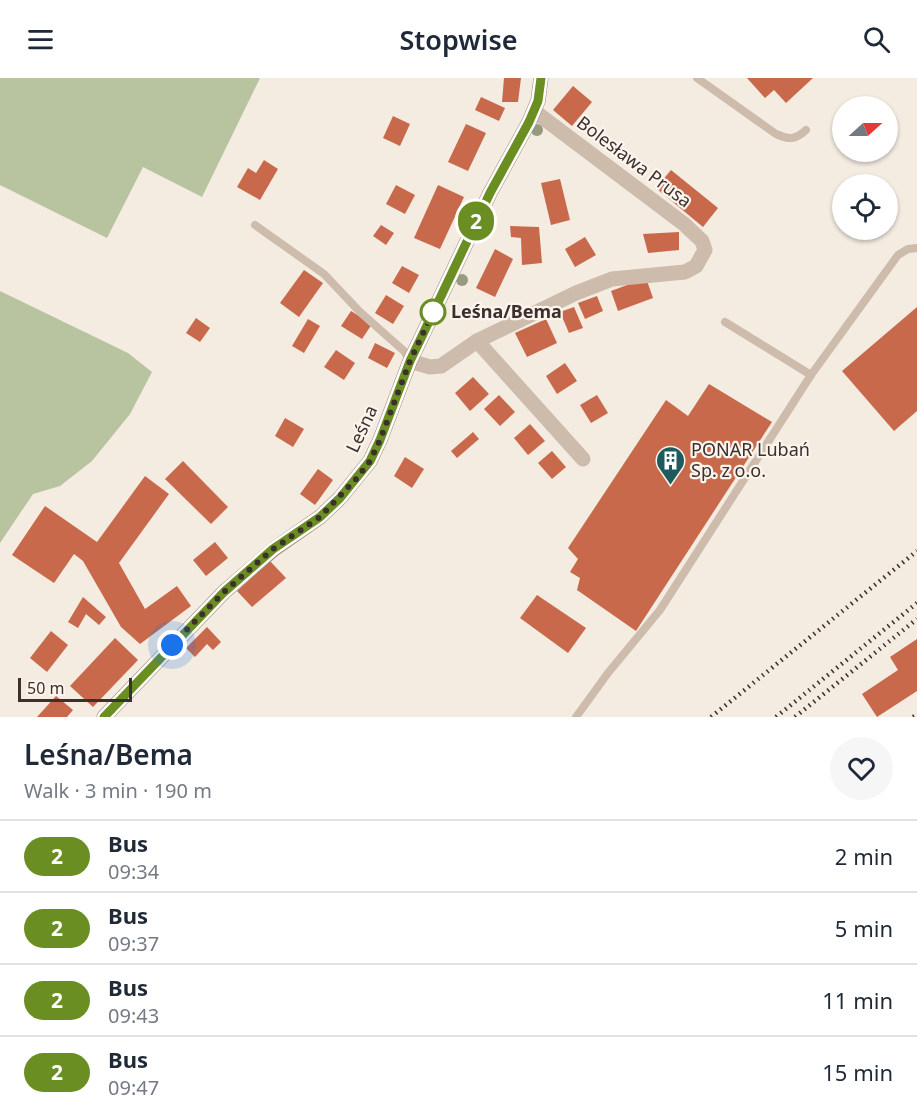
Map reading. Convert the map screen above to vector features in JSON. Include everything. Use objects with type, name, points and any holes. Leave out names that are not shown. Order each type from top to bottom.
[{"type":"main road","name":"Leśna","points":[[104,717],[224,592],[273,549],[320,517],[340,498],[370,461],[393,409],[410,361],[490,193],[534,111],[538,101],[541,78]]},
{"type":"street","name":"Bolesława Prusa","points":[[477,340],[576,293],[612,279],[685,272],[696,266],[705,250],[702,241],[684,224],[534,111]]},
{"type":"street","points":[[410,361],[430,367],[441,366],[477,340],[583,459]]},
{"type":"lane","points":[[697,78],[776,134],[788,139],[798,137],[806,130]]},
{"type":"lane","points":[[255,225],[324,274],[342,294],[404,351],[410,361]]},
{"type":"lane","points":[[576,717],[608,673],[660,610],[811,375],[898,255],[903,251],[917,248]]},
{"type":"lane","points":[[725,322],[811,375]]},
{"type":"green space","points":[[0,78],[260,78],[202,197],[143,167],[107,238],[0,185]]},
{"type":"green space","points":[[0,291],[128,353],[152,372],[130,414],[92,461],[60,486],[33,494],[0,543]]},
{"type":"building","points":[[504,78],[521,78],[518,102],[502,102]]},
{"type":"building","points":[[747,78],[813,78],[786,103],[774,90],[765,98]]},
{"type":"building","points":[[573,86],[592,102],[572,126],[553,110]]},
{"type":"building","points":[[481,97],[505,108],[499,121],[475,110]]},
{"type":"building","points":[[393,116],[410,124],[400,146],[383,138]]},
{"type":"building","points":[[466,124],[486,133],[468,171],[448,162]]},
{"type":"building","points":[[264,160],[278,169],[260,200],[237,187],[248,168],[256,173]]},
{"type":"building","points":[[671,170],[718,208],[703,227],[656,188]]},
{"type":"building","points":[[560,179],[570,220],[551,225],[541,183]]},
{"type":"building","points":[[396,185],[415,195],[405,214],[386,204]]},
{"type":"building","points":[[438,185],[464,197],[440,249],[414,238]]},
{"type":"building","points":[[381,225],[394,233],[386,245],[373,236]]},
{"type":"building","points":[[510,226],[539,227],[542,263],[522,265],[521,238],[511,237]]},
{"type":"building","points":[[679,232],[679,250],[648,253],[643,234]]},
{"type":"building","points":[[585,237],[596,255],[575,267],[565,249]]},
{"type":"building","points":[[495,249],[513,259],[495,297],[476,288]]},
{"type":"building","points":[[402,266],[419,275],[409,293],[392,283]]},
{"type":"building","points":[[304,270],[323,283],[299,317],[280,303]]},
{"type":"building","points":[[646,278],[653,298],[618,311],[611,291]]},
{"type":"building","points":[[386,295],[404,306],[393,324],[375,313]]},
{"type":"building","points":[[597,296],[603,311],[585,319],[578,303]]},
{"type":"building","points":[[574,307],[583,328],[569,333],[560,312]]},
{"type":"building","points":[[917,307],[917,411],[894,431],[842,371]]},
{"type":"building","points":[[351,311],[372,324],[362,339],[341,326]]},
{"type":"building","points":[[196,318],[210,328],[200,342],[186,333]]},
{"type":"building","points":[[308,319],[320,326],[304,353],[292,346]]},
{"type":"building","points":[[546,319],[557,343],[527,357],[515,333]]},
{"type":"building","points":[[375,343],[395,353],[387,368],[368,358]]},
{"type":"building","points":[[336,350],[355,363],[344,380],[324,367]]},
{"type":"building","points":[[565,363],[577,381],[557,394],[546,376]]},
{"type":"building","points":[[473,377],[489,394],[470,411],[455,393]]},
{"type":"building","name":"PONAR Lubań Sp. z o.o.","points":[[709,384],[772,422],[636,631],[577,590],[580,578],[570,572],[578,559],[568,548],[666,400],[688,416]]},
{"type":"building","points":[[499,395],[515,412],[500,426],[484,409]]},
{"type":"building","points":[[597,395],[608,413],[591,423],[580,405]]},
{"type":"building","points":[[285,418],[304,429],[293,447],[275,436]]},
{"type":"building","points":[[530,424],[545,441],[528,455],[514,438]]},
{"type":"building","points":[[473,432],[479,439],[457,458],[451,451]]},
{"type":"building","points":[[552,451],[566,467],[552,479],[538,463]]},
{"type":"building","points":[[405,457],[424,469],[412,488],[394,476]]},
{"type":"building","points":[[183,461],[228,507],[211,524],[165,479]]},
{"type":"building","points":[[318,469],[333,480],[315,505],[300,494]]},
{"type":"building","points":[[145,476],[169,494],[119,563],[145,609],[177,586],[191,606],[140,644],[121,627],[83,561],[74,554],[54,583],[12,555],[45,506],[97,542]]},
{"type":"building","points":[[215,542],[228,558],[206,576],[193,560]]},
{"type":"building","points":[[270,561],[286,578],[252,607],[237,591]]},
{"type":"building","points":[[537,595],[586,628],[568,653],[520,618]]},
{"type":"building","points":[[83,597],[106,617],[99,625],[86,614],[78,628],[68,622]]},
{"type":"building","points":[[207,627],[221,642],[213,650],[207,644],[195,657],[186,648]]},
{"type":"building","points":[[51,631],[68,645],[47,672],[30,658]]},
{"type":"building","points":[[115,638],[138,660],[93,707],[70,686]]},
{"type":"building","points":[[917,639],[917,691],[877,717],[862,694],[898,670],[890,657]]},
{"type":"building","points":[[56,696],[73,710],[67,717],[37,717]]},
{"type":"railway","points":[[711,717],[917,551]]},
{"type":"railway","points":[[776,717],[917,603]]},
{"type":"railway","points":[[795,717],[917,619]]},
{"type":"railway","points":[[913,717],[917,715]]},
{"type":"bus line","name":"2","points":[[104,717],[224,592],[273,549],[320,517],[340,498],[370,461],[393,409],[410,361],[490,193],[529,122],[538,101],[541,78]]},
{"type":"place","name":"Leśna/Bema","points":[[433,312]]},
{"type":"place","name":"PONAR Lubań Sp. z o.o.","points":[[670,486]]},
{"type":"route","points":[[172,645],[248,570],[273,549],[320,517],[356,479],[370,461],[380,440],[410,361],[433,312]]}]
